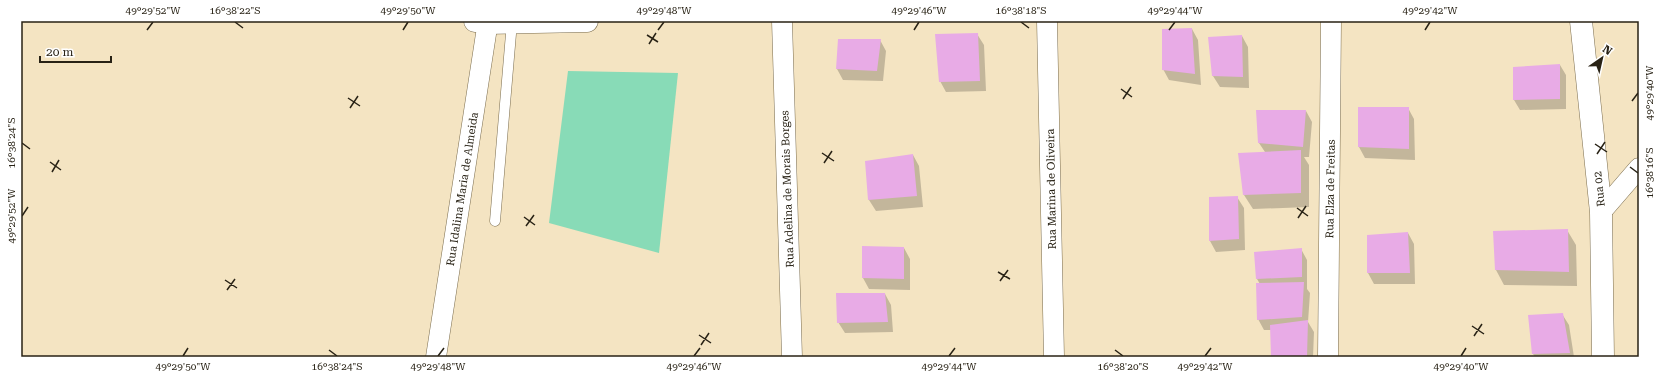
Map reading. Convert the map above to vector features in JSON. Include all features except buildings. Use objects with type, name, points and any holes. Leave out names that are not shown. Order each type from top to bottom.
[{"type":"street","points":[[484,22],[587,21]]},
{"type":"street","name":"Rua Adelina de Morais Borges","points":[[782,21],[792,357]]},
{"type":"street","name":"Rua Marina de Oliveira","points":[[1048,21],[1054,357]]},
{"type":"street","name":"Rua Elza de Freitas","points":[[1328,357],[1331,21]]},
{"type":"street","name":"Rua 02","points":[[1581,21],[1601,212],[1603,357]]},
{"type":"street","name":"Rua Idalina Maria de Almeida","points":[[436,357],[484,22]]},
{"type":"street","points":[[1601,212],[1639,168]]},
{"type":"lane","points":[[495,221],[512,22]]},
{"type":"green space","points":[[568,71],[678,73],[659,253],[549,223]]}]
